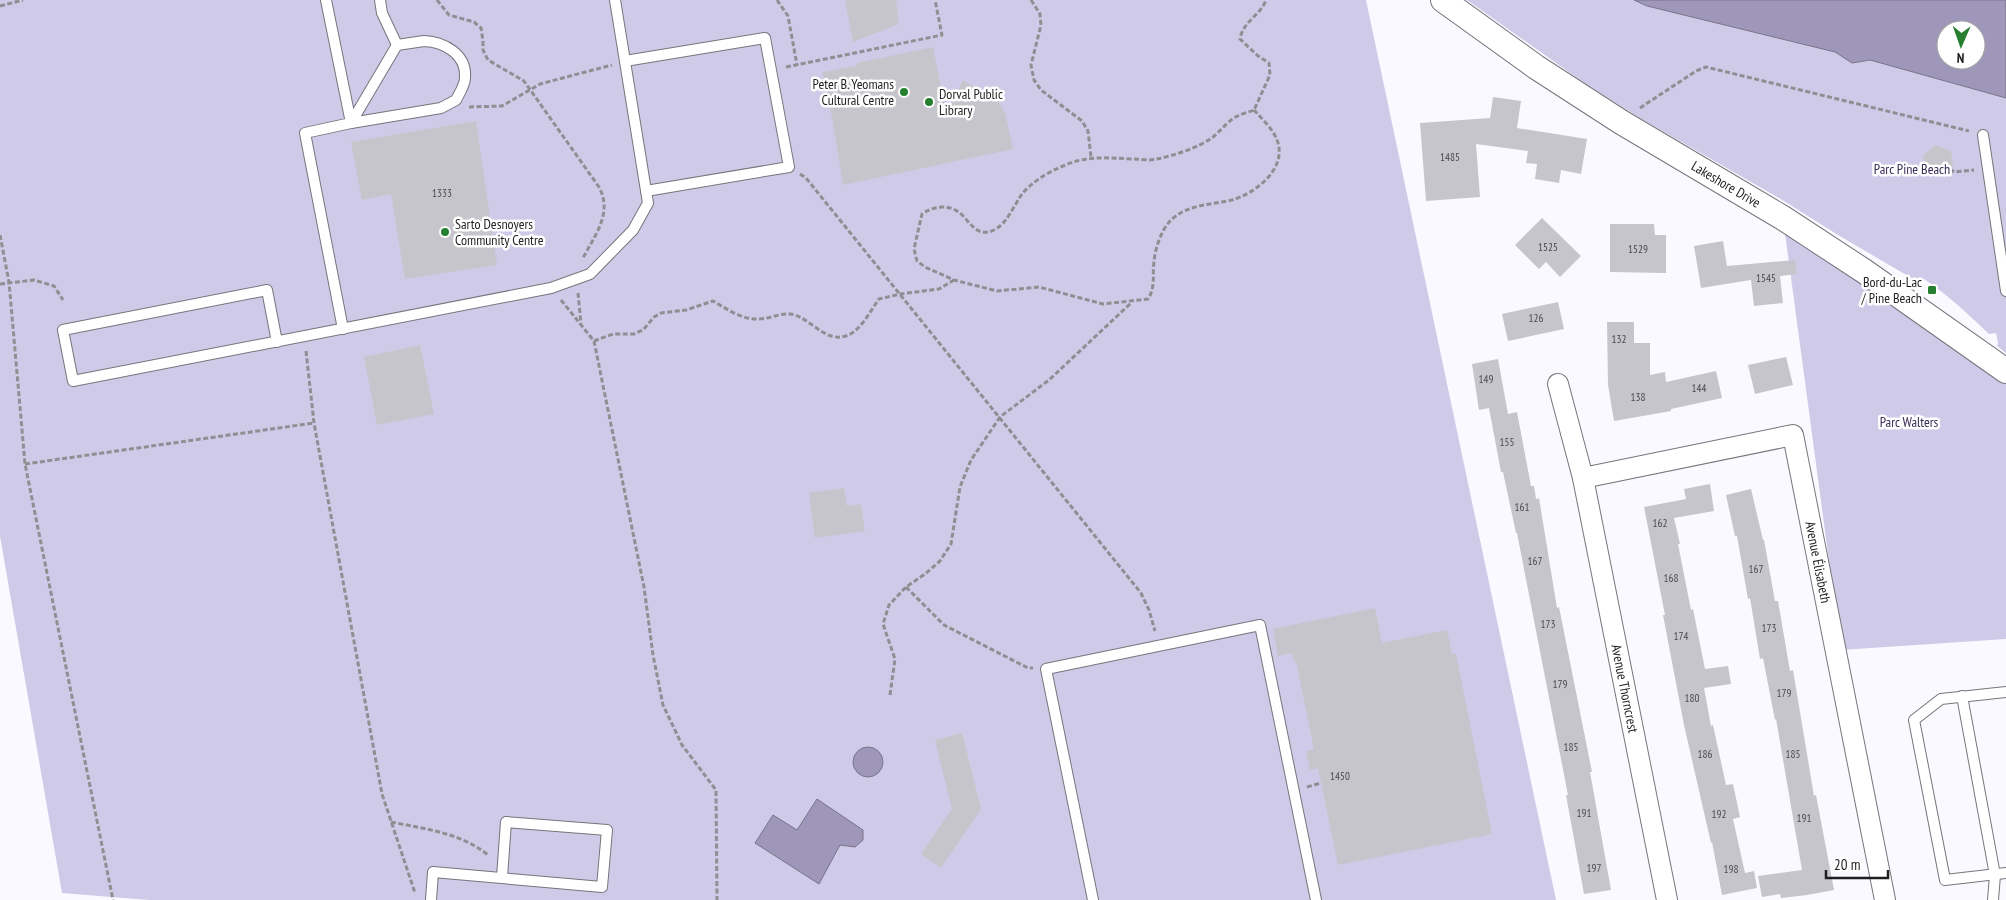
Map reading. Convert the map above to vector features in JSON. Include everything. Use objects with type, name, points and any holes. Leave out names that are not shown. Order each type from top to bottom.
[{"type":"street","name":"Lakeshore Drive","points":[[1443,0],[1536,67],[1620,122],[1783,218],[1864,271],[2006,371]]},
{"type":"street","name":"Avenue Thorncrest","points":[[1558,384],[1583,478],[1667,900]]},
{"type":"street","name":"Avenue Élisabeth","points":[[1583,478],[1793,435],[1886,900]]},
{"type":"lane","points":[[326,0],[351,123]]},
{"type":"lane","points":[[380,0],[382,13],[397,45]]},
{"type":"lane","points":[[278,342],[268,290],[63,330],[73,381],[278,342],[551,288],[590,274],[633,230],[648,203],[614,0]]},
{"type":"lane","points":[[625,61],[765,38],[789,167],[646,191]]},
{"type":"lane","points":[[343,329],[305,133],[351,123],[441,108],[456,100],[465,79],[462,62],[452,49],[438,42],[424,41],[397,45]]},
{"type":"lane","points":[[351,123],[397,45]]},
{"type":"lane","points":[[1982,135],[2006,291]]},
{"type":"lane","points":[[1093,900],[1046,669],[1260,625],[1316,900]]},
{"type":"lane","points":[[2006,692],[1941,699],[1914,720],[1945,880],[2006,873]]},
{"type":"lane","points":[[1962,696],[1995,875],[1993,900]]},
{"type":"lane","points":[[431,900],[433,872],[602,887],[607,830],[506,822],[502,877]]},
{"type":"path","points":[[0,6],[24,0]]},
{"type":"path","points":[[438,0],[449,14],[474,22],[481,28],[483,50],[488,60],[524,81],[603,194],[606,207],[603,221],[581,261]]},
{"type":"path","points":[[777,0],[788,16],[797,64]]},
{"type":"path","points":[[784,67],[942,34],[935,0]]},
{"type":"path","points":[[1031,0],[1040,14],[1041,25],[1031,65],[1034,80],[1040,90],[1082,122],[1088,131],[1091,157]]},
{"type":"path","points":[[1254,110],[1274,133],[1278,141],[1280,152],[1277,165],[1267,179],[1250,191],[1234,199],[1189,208],[1170,221],[1160,238],[1154,262],[1154,283],[1148,299],[1103,304],[1039,288],[997,291],[954,280],[925,267],[917,261],[914,249],[922,214],[929,209],[946,207],[961,214],[971,227],[987,232],[996,229],[1003,222],[1023,193],[1041,177],[1063,166],[1091,157],[1154,160],[1186,150],[1213,137],[1231,119],[1254,110],[1270,75],[1270,64],[1258,56],[1240,39],[1241,33],[1264,6],[1266,0]]},
{"type":"path","points":[[441,108],[502,106],[540,84],[625,61]]},
{"type":"path","points":[[1620,122],[1696,71],[1706,67],[1982,135]]},
{"type":"path","points":[[789,167],[806,178],[1141,593],[1150,610],[1160,645]]},
{"type":"path","points":[[1950,169],[1954,172],[1987,168]]},
{"type":"path","points":[[0,235],[9,282],[25,464],[113,900]]},
{"type":"path","points":[[0,284],[34,280],[54,286],[63,300]]},
{"type":"path","points":[[594,341],[613,334],[634,334],[643,330],[654,317],[661,313],[686,310],[713,301],[748,318],[760,319],[790,314],[803,319],[829,335],[846,336],[859,327],[879,299],[939,288],[954,280]]},
{"type":"path","points":[[551,288],[594,341],[644,587],[662,705],[682,745],[716,790],[718,900]]},
{"type":"path","points":[[578,289],[581,324]]},
{"type":"path","points":[[890,695],[895,659],[883,624],[889,605],[906,587],[925,574],[940,560],[951,544],[960,487],[971,460],[1000,417],[1049,380],[1132,302]]},
{"type":"path","points":[[305,336],[314,423],[382,794],[416,896]]},
{"type":"path","points":[[25,464],[314,423]]},
{"type":"path","points":[[906,587],[944,625],[1028,668],[1046,669]]},
{"type":"path","points":[[392,822],[444,833],[466,840],[488,855],[502,877]]},
{"type":"green space","points":[[0,0],[1366,0],[1556,900],[149,900],[62,893],[0,536]]},
{"type":"green space","name":"Parc Pine Beach","points":[[1467,0],[1634,0],[1647,6],[1835,52],[1852,63],[1870,60],[2006,98],[2006,353],[1997,346],[1996,333],[1989,334],[1950,298],[1924,279],[1920,283],[1784,201],[1638,117],[1583,82]]},
{"type":"green space","name":"Parc Walters","points":[[1783,218],[2006,371],[2006,639],[1841,650]]},
{"type":"shaded area","points":[[1634,0],[2006,0],[2006,98],[1870,60],[1852,63],[1835,52],[1647,6]]},
{"type":"shaded area","points":[[868,747],[878,752],[883,762],[878,772],[868,777],[858,772],[853,762],[858,752]]},
{"type":"shaded area","points":[[817,799],[863,830],[863,840],[855,847],[840,845],[819,884],[755,843],[773,815],[797,830]]},
{"type":"building","points":[[845,0],[896,0],[899,24],[853,42]]},
{"type":"building","name":"Peter B. Yeomans Cultural Centre","points":[[933,47],[946,114],[963,80],[983,93],[991,89],[1005,113],[1013,149],[843,185],[832,117],[822,72],[857,66],[857,63]]},
{"type":"building","points":[[1493,97],[1521,101],[1517,128],[1587,139],[1581,174],[1561,170],[1559,183],[1535,179],[1537,164],[1526,163],[1528,151],[1476,144],[1480,197],[1426,201],[1420,123],[1490,118]]},
{"type":"building","name":"Sarto Desnoyers Community Centre","points":[[476,121],[497,265],[405,279],[391,194],[362,200],[351,142]]},
{"type":"building","points":[[1935,145],[1951,151],[1953,166],[1941,177],[1926,172],[1923,156]]},
{"type":"building","points":[[1542,218],[1581,256],[1560,277],[1546,262],[1539,269],[1515,245]]},
{"type":"building","points":[[1610,224],[1654,224],[1655,235],[1666,235],[1666,273],[1610,272]]},
{"type":"building","points":[[1723,241],[1727,266],[1795,260],[1797,274],[1780,276],[1783,303],[1754,306],[1751,280],[1701,288],[1694,246]]},
{"type":"building","points":[[1558,302],[1564,329],[1508,341],[1502,314]]},
{"type":"building","points":[[1607,322],[1634,322],[1634,343],[1650,343],[1650,375],[1665,372],[1666,382],[1716,371],[1722,398],[1671,409],[1671,411],[1614,421],[1608,385]]},
{"type":"building","points":[[420,345],[434,414],[377,425],[364,357]]},
{"type":"building","points":[[1786,357],[1793,385],[1755,394],[1748,365]]},
{"type":"building","points":[[1498,359],[1508,414],[1517,412],[1531,486],[1534,486],[1536,499],[1539,498],[1557,608],[1559,607],[1592,772],[1590,772],[1611,890],[1584,894],[1566,795],[1568,795],[1517,533],[1503,472],[1501,472],[1489,408],[1479,410],[1472,364]]},
{"type":"building","points":[[1710,484],[1714,511],[1674,518],[1691,610],[1693,609],[1705,669],[1728,666],[1731,684],[1704,688],[1711,726],[1713,725],[1726,785],[1733,784],[1740,817],[1733,819],[1745,873],[1754,871],[1757,888],[1722,895],[1712,842],[1684,725],[1644,507],[1686,499],[1684,489]]},
{"type":"building","points":[[844,488],[847,506],[861,504],[865,531],[815,538],[809,493]]},
{"type":"building","points":[[1751,489],[1764,540],[1775,601],[1778,601],[1790,671],[1793,670],[1814,796],[1816,795],[1834,890],[1781,898],[1780,894],[1762,897],[1758,876],[1802,870],[1776,719],[1763,658],[1760,659],[1750,598],[1748,599],[1737,536],[1735,536],[1726,495]]},
{"type":"building","points":[[1375,608],[1382,643],[1447,630],[1452,654],[1456,654],[1492,834],[1338,865],[1318,768],[1310,770],[1306,751],[1314,749],[1296,661],[1294,662],[1292,653],[1278,656],[1273,629]]},
{"type":"building","points":[[962,733],[981,809],[941,868],[921,854],[952,809],[935,740]]},
{"type":"place","name":"Peter B. Yeomans Cultural Centre","points":[[904,92]]},
{"type":"place","name":"Dorval Public Library","points":[[929,102]]},
{"type":"place","name":"Sarto Desnoyers Community Centre","points":[[445,232]]},
{"type":"place","name":"Bord-du-Lac / Pine Beach","points":[[1932,290]]}]
